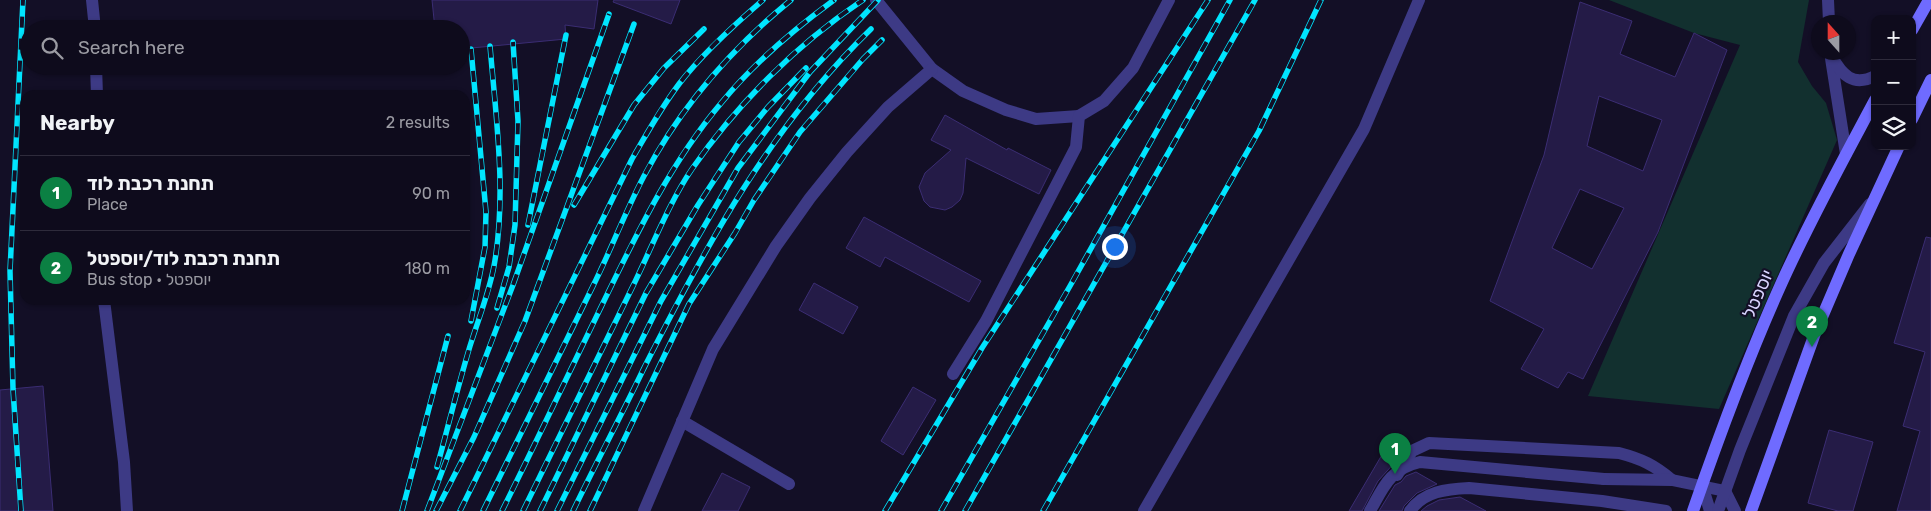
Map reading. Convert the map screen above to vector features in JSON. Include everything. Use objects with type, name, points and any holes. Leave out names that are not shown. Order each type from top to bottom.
[{"type":"main road","points":[[1916,23],[1929,0]]},
{"type":"main road","points":[[1916,110],[1931,80]]},
{"type":"main road","name":"יוספטל","points":[[1693,511],[1716,442],[1754,346],[1783,280],[1872,105]]},
{"type":"main road","points":[[1751,511],[1814,336],[1873,200],[1897,150]]},
{"type":"street","points":[[92,0],[93,20]]},
{"type":"street","points":[[876,0],[932,68],[963,91],[1006,110],[1036,119],[1079,116],[1104,101],[1132,68],[1169,0]]},
{"type":"street","points":[[1144,511],[1364,129],[1419,0]]},
{"type":"street","points":[[1828,0],[1828,15]]},
{"type":"street","points":[[1831,60],[1846,154]]},
{"type":"street","points":[[1834,60],[1846,77],[1856,80],[1871,77]]},
{"type":"street","points":[[644,511],[713,349],[776,246],[810,198],[847,152],[888,107],[932,68]]},
{"type":"street","points":[[96,75],[97,90]]},
{"type":"street","points":[[953,374],[986,321],[1076,147],[1079,116]]},
{"type":"street","points":[[1718,511],[1794,316],[1824,263],[1873,200]]},
{"type":"street","points":[[105,305],[124,462],[127,511]]},
{"type":"street","points":[[682,421],[789,484]]},
{"type":"street","points":[[1376,511],[1408,456],[1419,446],[1429,443],[1619,453],[1655,466],[1672,480]]},
{"type":"street","points":[[1370,511],[1383,487],[1393,474],[1406,465],[1420,462],[1604,479],[1672,480],[1725,491],[1735,511]]},
{"type":"street","points":[[1702,485],[1710,511]]},
{"type":"street","points":[[1410,511],[1421,499],[1433,493],[1460,489],[1602,501],[1666,511]]},
{"type":"street","points":[[1602,501],[1614,511]]},
{"type":"green space","points":[[1609,0],[1809,0],[1798,62],[1812,86],[1826,103],[1837,140],[1719,409],[1588,396],[1740,45],[1694,33]]},
{"type":"building","points":[[432,0],[598,0],[594,29],[565,25],[566,39],[470,48],[470,20],[434,20]]},
{"type":"building","points":[[614,0],[680,0],[671,24],[613,2]]},
{"type":"building","points":[[1580,2],[1632,21],[1620,54],[1675,77],[1694,33],[1727,50],[1658,232],[1583,379],[1568,372],[1558,388],[1521,369],[1544,329],[1490,301],[1544,155]],"holes":[[[1599,96],[1662,120],[1643,171],[1587,146]],[[1580,189],[1624,208],[1592,269],[1552,248]]]},
{"type":"building","points":[[945,115],[1007,150],[1008,148],[1051,170],[1039,194],[966,158],[963,193],[960,200],[945,210],[930,207],[924,201],[919,187],[925,173],[951,150],[931,140]]},
{"type":"building","points":[[864,217],[981,281],[969,302],[885,257],[880,267],[846,248]]},
{"type":"building","points":[[1926,237],[1931,238],[1931,511],[1897,511],[1920,431],[1903,426],[1925,352],[1894,343]]},
{"type":"building","points":[[814,283],[858,307],[843,334],[799,310]]},
{"type":"building","points":[[43,386],[53,511],[0,511],[0,390]]},
{"type":"building","points":[[913,387],[936,400],[903,455],[881,441]]},
{"type":"building","points":[[1829,430],[1873,442],[1853,511],[1838,511],[1808,503]]},
{"type":"building","points":[[1383,453],[1396,461],[1378,481],[1362,511],[1349,511]]},
{"type":"building","points":[[1416,472],[1437,484],[1417,493],[1404,506],[1402,511],[1379,511],[1395,485],[1406,476]]},
{"type":"building","points":[[722,473],[750,487],[738,511],[702,511]]},
{"type":"building","points":[[1460,497],[1486,511],[1421,511],[1439,500]]},
{"type":"railway","points":[[22,20],[23,0]]},
{"type":"railway","points":[[460,511],[632,159],[660,111],[698,61],[763,0]]},
{"type":"railway","points":[[483,511],[600,272],[637,190],[658,151],[708,81],[748,39],[791,0]]},
{"type":"railway","points":[[502,511],[629,250],[656,199],[687,149],[722,102],[747,74],[789,35],[834,0]]},
{"type":"railway","points":[[523,511],[667,213],[692,169],[728,121],[770,77],[815,36],[863,0]]},
{"type":"railway","points":[[557,511],[661,301],[738,168],[810,72],[878,0]]},
{"type":"railway","points":[[885,511],[982,348],[1208,0]]},
{"type":"railway","points":[[941,511],[1070,286],[1230,0]]},
{"type":"railway","points":[[965,511],[1255,0]]},
{"type":"railway","points":[[1043,511],[1259,131],[1321,0]]},
{"type":"railway","points":[[427,511],[513,285],[609,14]]},
{"type":"railway","points":[[436,511],[474,437],[525,321],[634,24]]},
{"type":"railway","points":[[574,205],[634,105],[664,68],[704,29]]},
{"type":"railway","points":[[573,511],[667,322],[743,189],[802,106],[835,66],[871,29]]},
{"type":"railway","points":[[528,225],[566,35]]},
{"type":"railway","points":[[590,511],[689,304],[754,200],[800,132],[863,59],[882,40]]},
{"type":"railway","points":[[497,308],[509,267],[515,225],[518,121],[513,42]]},
{"type":"railway","points":[[437,467],[489,286],[498,239],[500,211],[499,156],[490,46]]},
{"type":"railway","points":[[471,49],[486,212],[485,247],[471,321]]},
{"type":"railway","points":[[20,63],[10,271],[13,389],[21,511]]},
{"type":"railway","points":[[540,511],[646,293],[698,205],[739,142],[768,107],[806,68]]},
{"type":"railway","points":[[402,511],[448,336]]},
{"type":"place","name":"תחנת רכבת לוד/יוספטל","points":[[1812,347]]},
{"type":"place","name":"תחנת רכבת לוד","points":[[1395,474]]}]
